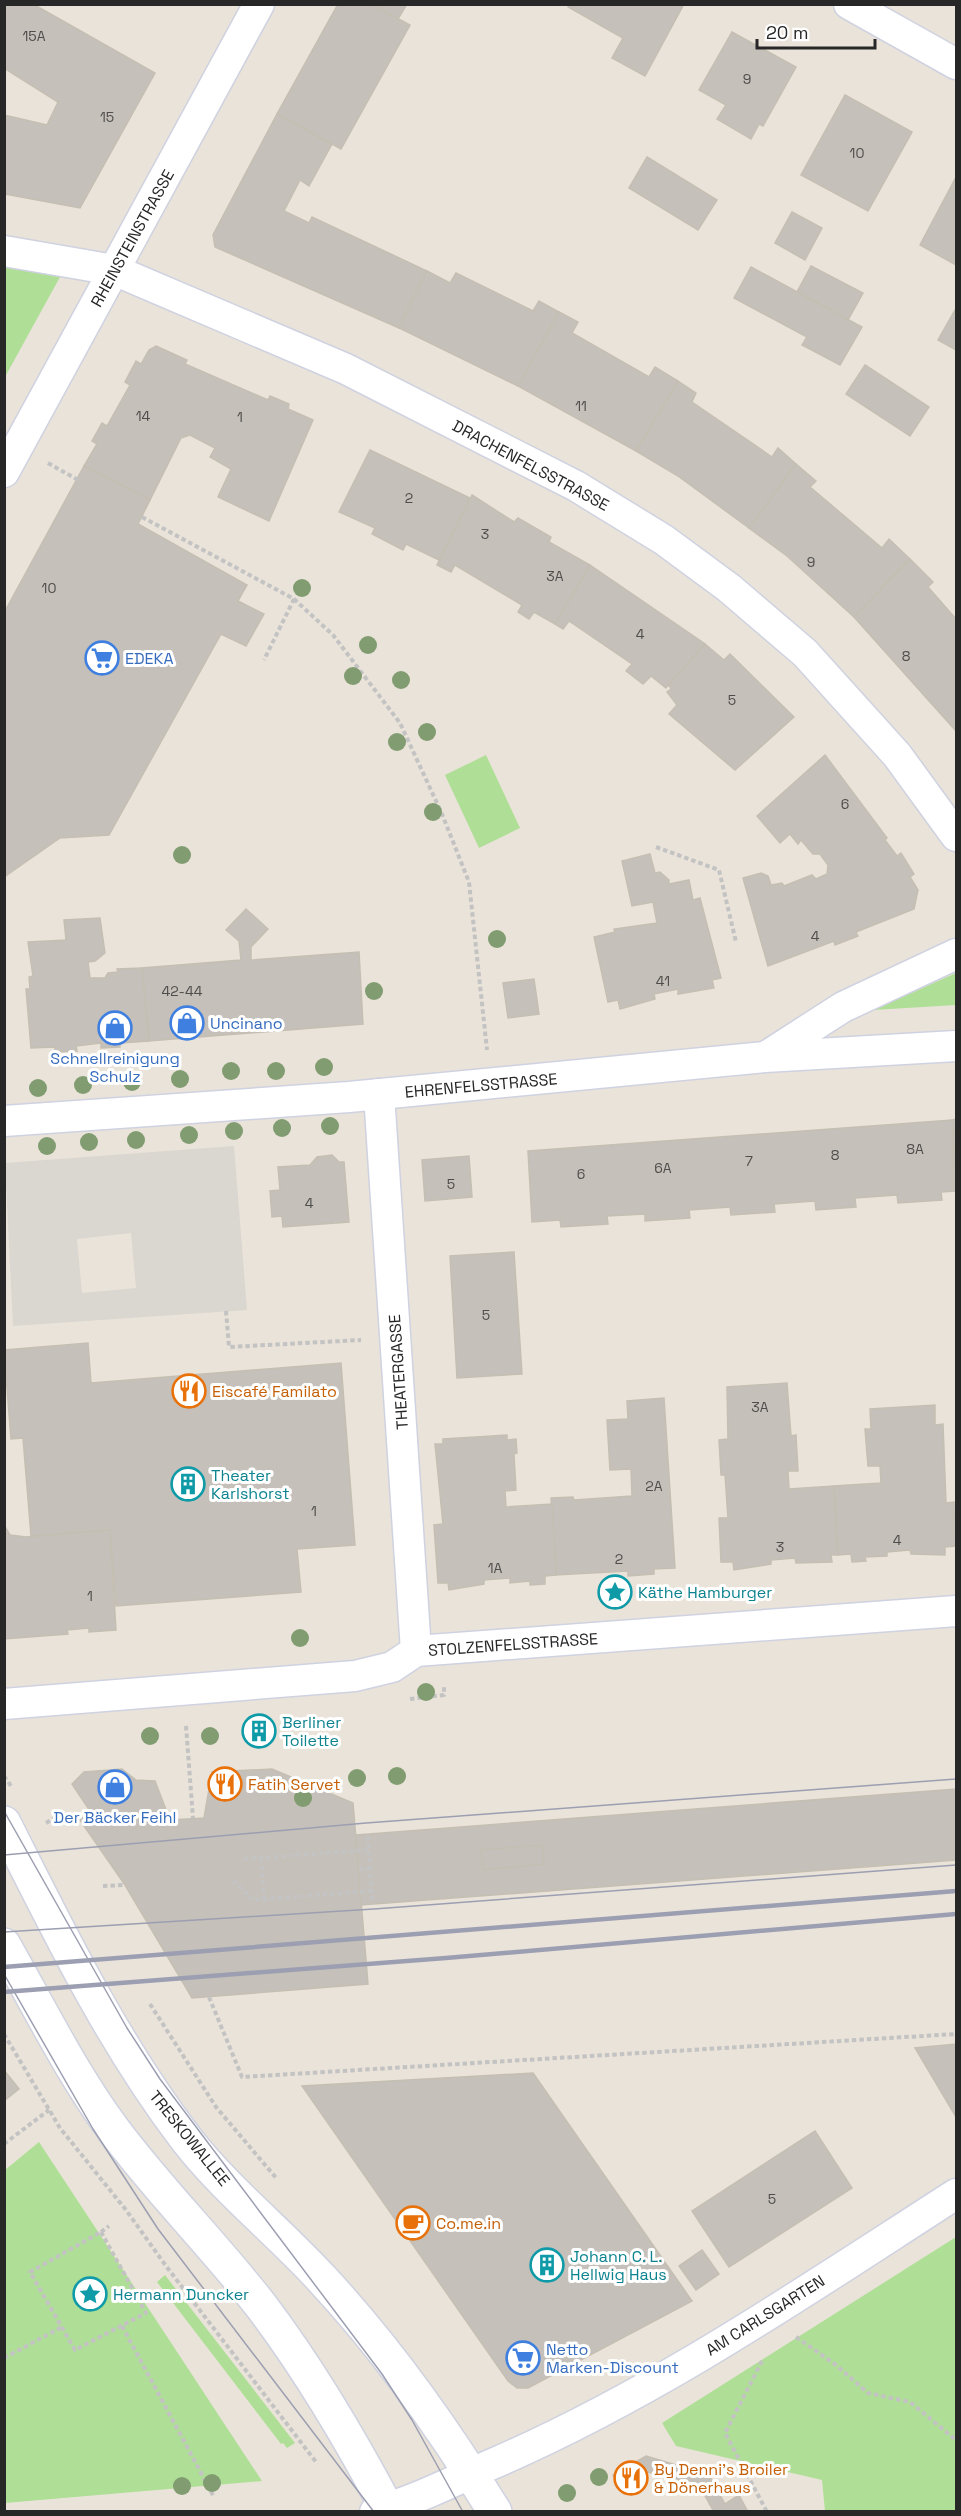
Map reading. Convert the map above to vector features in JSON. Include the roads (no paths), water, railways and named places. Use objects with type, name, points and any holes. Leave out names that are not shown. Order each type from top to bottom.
[{"type":"main road","name":"TRESKOWALLEE","points":[[4,1823],[106,2021],[154,2096],[210,2168],[306,2263],[365,2327],[430,2414],[495,2511]]},
{"type":"main road","points":[[4,1945],[67,2057],[106,2119],[261,2306],[301,2361],[351,2441],[384,2510]]},
{"type":"street","name":"RHEINSTEINSTRASSE","points":[[4,472],[12,442],[114,270],[259,4]]},
{"type":"street","points":[[849,4],[957,64]]},
{"type":"street","name":"DRACHENFELSSTRASSE","points":[[4,251],[114,270],[346,369],[576,486],[664,540],[729,588],[805,652],[897,755],[957,836]]},
{"type":"street","points":[[765,1058],[843,1007],[957,954]]},
{"type":"street","name":"EHRENFELSSTRASSE","points":[[4,1121],[379,1094],[765,1058],[957,1046]]},
{"type":"street","name":"THEATERGASSE","points":[[379,1094],[416,1651]]},
{"type":"street","name":"STOLZENFELSSTRASSE","points":[[4,1704],[355,1676],[392,1667],[416,1651],[957,1611]]},
{"type":"street","name":"AM CARLSGARTEN","points":[[471,2473],[544,2440],[667,2375],[791,2300],[957,2194]]},
{"type":"street","points":[[384,2510],[471,2473]]},
{"type":"tram line","points":[[4,1855],[366,1823],[956,1779]]},
{"type":"tram line","points":[[4,1811],[127,2028],[160,2079],[382,2374],[412,2420],[463,2512]]},
{"type":"tram line","points":[[4,1932],[374,1909],[956,1865]]},
{"type":"tram line","points":[[4,1974],[93,2129],[158,2229],[374,2512]]},
{"type":"railway","points":[[4,1967],[956,1891]]},
{"type":"railway","points":[[4,1992],[446,1958],[956,1914]]},
{"type":"place","name":"EDEKA","points":[[102,658]]},
{"type":"place","name":"Uncinano","points":[[187,1023]]},
{"type":"place","name":"Schnellreinigung Schulz","points":[[115,1028]]},
{"type":"place","name":"Eiscafé Familato","points":[[189,1391]]},
{"type":"place","name":"Theater Karlshorst","points":[[188,1484]]},
{"type":"place","name":"Käthe Hamburger","points":[[615,1592]]},
{"type":"place","name":"Berliner Toilette","points":[[259,1731]]},
{"type":"place","name":"Fatih Servet","points":[[225,1784]]},
{"type":"place","name":"Der Bäcker Feihl","points":[[115,1787]]},
{"type":"place","name":"Co.me.in","points":[[413,2223]]},
{"type":"place","name":"Johann C. L. Hellwig Haus","points":[[547,2265]]},
{"type":"place","name":"Hermann Duncker","points":[[90,2294]]},
{"type":"place","name":"Netto Marken-Discount","points":[[523,2358]]},
{"type":"place","name":"By Denni's Broiler & Dönerhaus","points":[[631,2478]]}]
